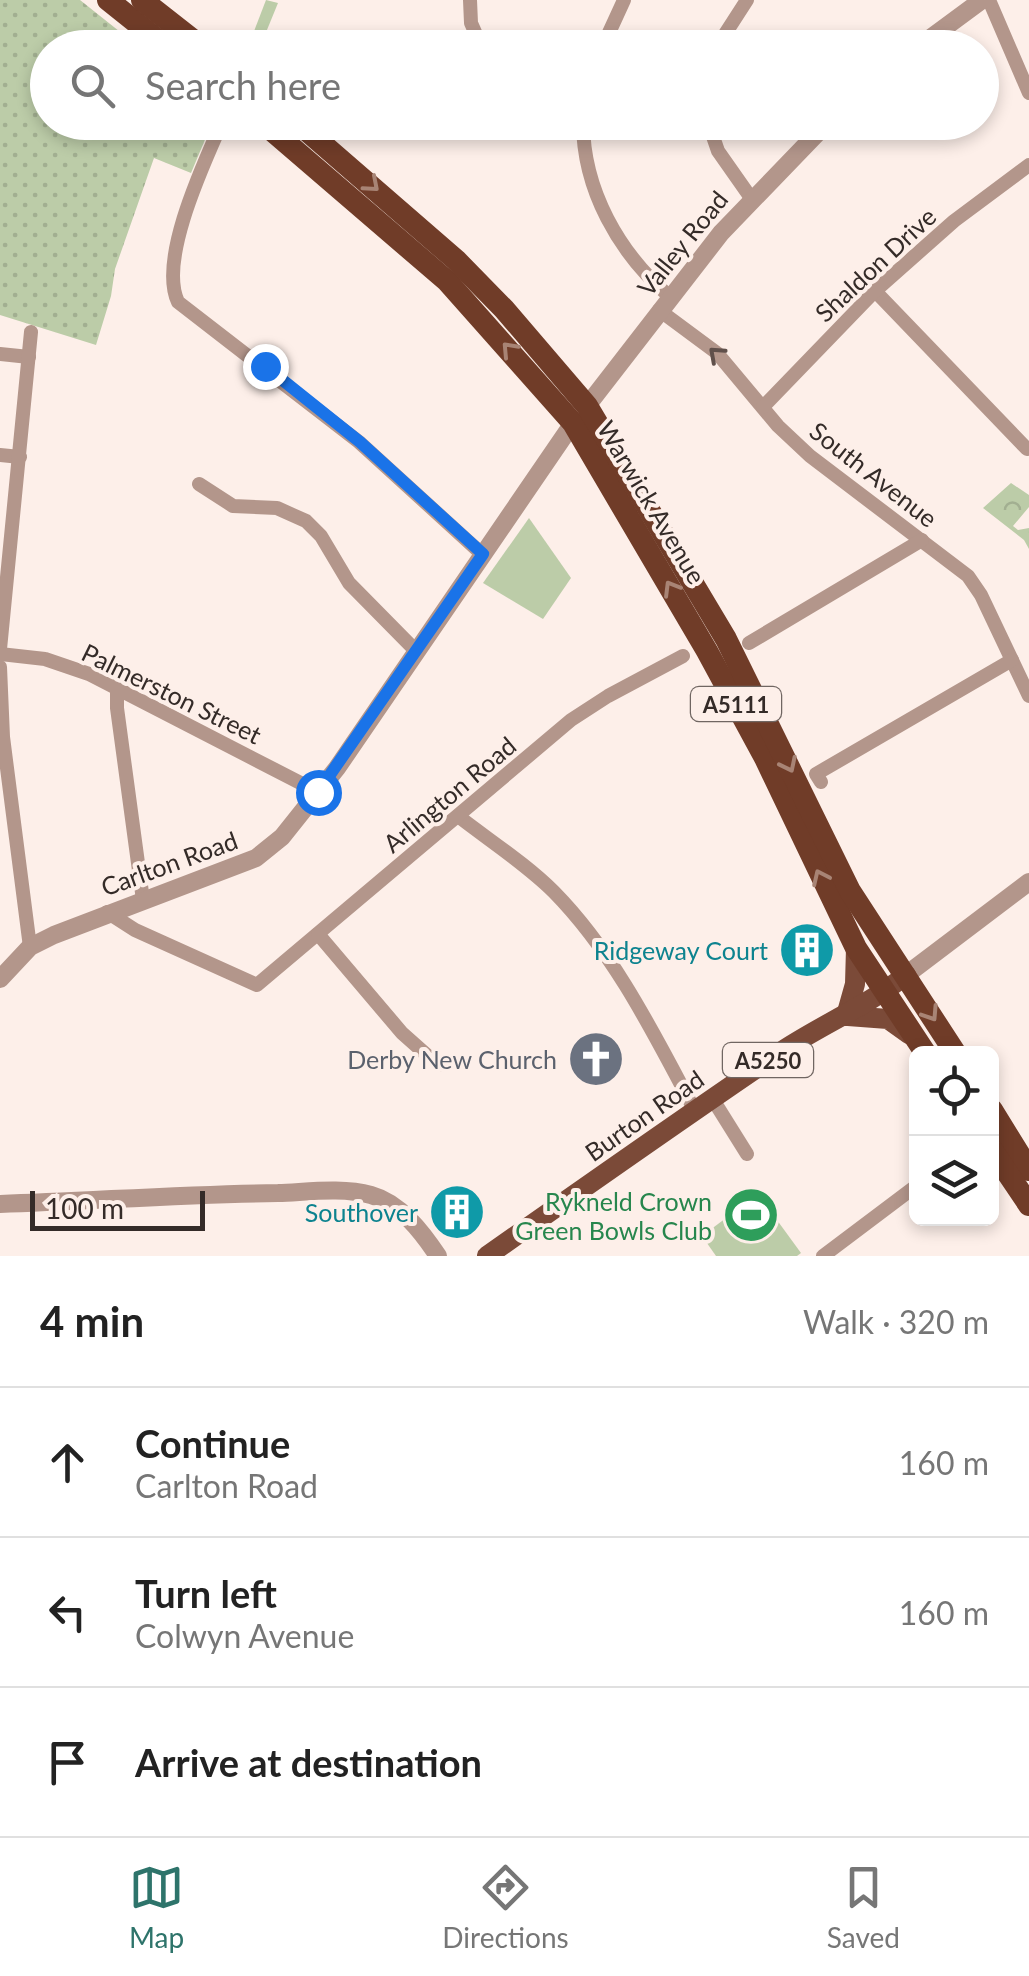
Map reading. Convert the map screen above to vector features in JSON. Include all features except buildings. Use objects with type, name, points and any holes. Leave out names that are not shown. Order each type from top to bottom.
[{"type":"highway","points":[[108,0],[146,30]]},
{"type":"highway","points":[[142,0],[180,30]]},
{"type":"highway","name":"Warwick Avenue","points":[[283,140],[446,280],[580,414],[765,758],[856,948],[884,992]]},
{"type":"highway","name":"Warwick Avenue","points":[[318,140],[456,260],[504,309],[580,414],[726,639],[850,891],[906,975]]},
{"type":"highway","name":"A5111","points":[[850,891],[856,924],[880,968],[884,992],[921,1046]]},
{"type":"highway","name":"A5111","points":[[906,975],[951,1046]]},
{"type":"highway","points":[[999,1121],[1029,1170]]},
{"type":"highway","points":[[999,1160],[1029,1205]]},
{"type":"main road","points":[[856,948],[856,984],[846,1016],[888,1019],[921,1046]]},
{"type":"main road","name":"Burton Road","points":[[487,1256],[788,1047],[846,1016],[906,975]]},
{"type":"street","points":[[470,0],[473,30]]},
{"type":"street","points":[[610,30],[624,0]]},
{"type":"street","points":[[728,30],[748,0]]},
{"type":"street","points":[[942,30],[985,0],[1029,94]]},
{"type":"street","points":[[214,140],[182,228],[172,280],[178,302],[360,442],[483,554]]},
{"type":"street","name":"South Avenue","points":[[584,140],[589,174],[604,213],[664,303],[716,353],[810,456],[974,583],[1029,696]]},
{"type":"street","points":[[716,140],[723,158],[752,198]]},
{"type":"street","name":"Valley Road","points":[[580,414],[664,303],[752,198],[810,140]]},
{"type":"street","name":"Shaldon Drive","points":[[763,408],[875,291],[954,220],[1029,164]]},
{"type":"street","points":[[875,291],[1028,449]]},
{"type":"street","points":[[0,651],[6,556],[31,332]]},
{"type":"street","points":[[0,354],[29,357]]},
{"type":"street","name":"Carlton Road","points":[[0,979],[30,947],[107,912],[256,858],[271,848],[318,792],[580,414]]},
{"type":"street","points":[[0,454],[20,457]]},
{"type":"street","points":[[199,483],[233,506],[277,508],[306,521],[321,536],[349,583],[417,652]]},
{"type":"street","points":[[749,643],[922,540]]},
{"type":"street","name":"Palmerston Street","points":[[0,651],[60,663],[117,687],[318,792]]},
{"type":"street","name":"Arlington Road","points":[[107,912],[136,930],[257,986],[590,707],[683,656]]},
{"type":"street","points":[[821,782],[816,774],[1012,660]]},
{"type":"street","points":[[0,667],[2,737],[30,947]]},
{"type":"street","points":[[117,687],[143,900]]},
{"type":"street","points":[[458,816],[548,886],[592,937],[704,1105],[747,1154]]},
{"type":"street","points":[[0,862],[17,860]]},
{"type":"street","name":"Burton Road","points":[[906,975],[1029,882]]},
{"type":"street","points":[[318,934],[402,1033],[438,1065]]},
{"type":"street","points":[[823,1256],[909,1191]]},
{"type":"street","points":[[0,1204],[226,1193],[373,1195],[396,1208],[418,1228],[438,1256]]},
{"type":"green space","points":[[0,0],[80,0],[118,30],[30,30],[30,140],[205,140],[191,173],[154,158],[115,269],[96,345],[0,315]]},
{"type":"green space","points":[[266,0],[278,3],[267,30],[255,30]]},
{"type":"green space","points":[[1011,483],[1029,495],[1029,507],[1013,526],[1018,530],[1029,528],[1029,549],[1024,540],[983,508]]},
{"type":"green space","points":[[529,518],[571,578],[543,619],[483,583]]},
{"type":"green space","name":"Rykneld Crown Green Bowls Club","points":[[758,1194],[801,1253],[716,1256],[702,1236]]},
{"type":"place","name":"Ridgeway Court","points":[[807,950]]},
{"type":"place","name":"Derby New Church","points":[[596,1059]]},
{"type":"place","name":"Southover","points":[[457,1212]]},
{"type":"place","name":"Rykneld Crown Green Bowls Club","points":[[751,1215]]},
{"type":"route","points":[[265,366],[360,442],[483,554],[318,792]]}]
